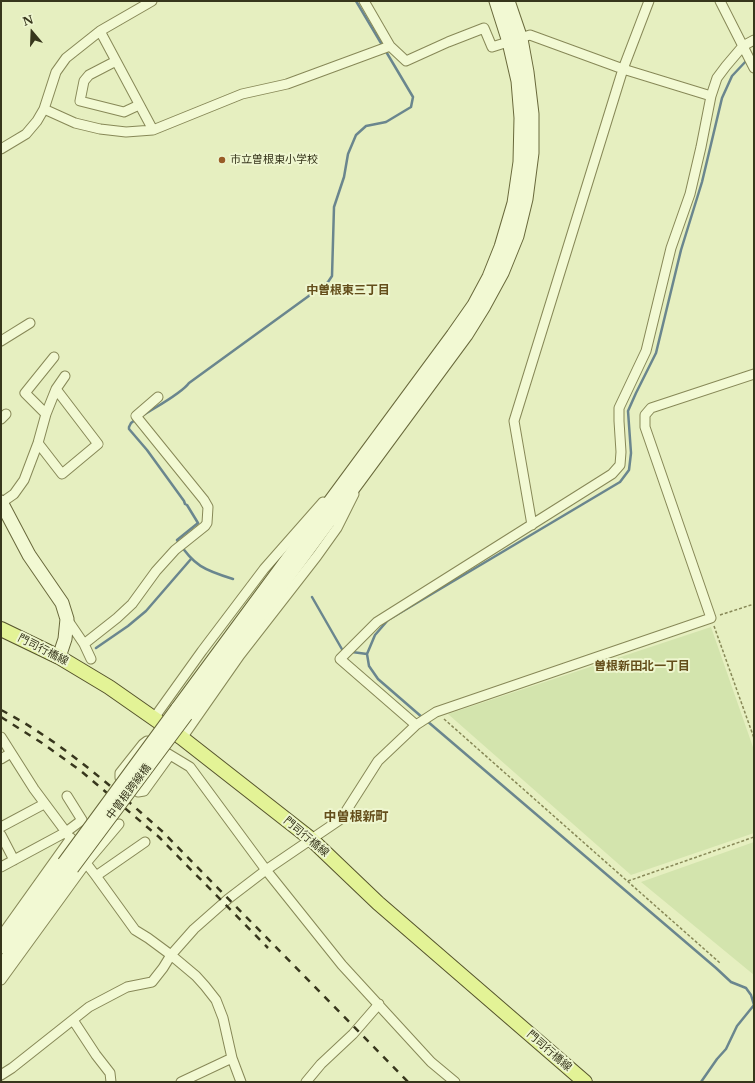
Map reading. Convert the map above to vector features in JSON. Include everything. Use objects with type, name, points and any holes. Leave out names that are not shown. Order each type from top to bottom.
[{"type":"main road","name":"門司行橋線","points":[[1,629],[59,657],[109,687],[182,738],[311,840],[378,903],[585,1082]]},
{"type":"street","points":[[1,149],[26,134],[37,121],[44,109],[56,72],[66,58],[100,32],[152,1]]},
{"type":"street","points":[[364,1],[390,46],[406,61],[484,28],[492,48],[530,35],[624,69],[711,96]]},
{"type":"street","points":[[496,1],[515,40]]},
{"type":"street","points":[[508,1],[515,40]]},
{"type":"street","points":[[532,525],[514,421],[624,69],[649,1]]},
{"type":"street","points":[[720,1],[753,66]]},
{"type":"street","points":[[100,32],[153,130]]},
{"type":"street","name":"中曽根跨線橋","points":[[68,866],[365,463],[466,335],[502,273],[517,236],[526,199],[532,153],[532,114],[527,72],[515,40]]},
{"type":"street","points":[[418,724],[340,659],[376,622],[612,474],[620,464],[621,452],[619,408],[646,351],[651,335],[670,248],[690,194],[711,96],[718,78],[726,66],[754,40]]},
{"type":"street","points":[[44,109],[75,123],[100,129],[126,132],[153,130],[242,94],[287,84],[390,46]]},
{"type":"street","points":[[116,61],[89,75],[84,81],[80,101],[124,112],[139,105]]},
{"type":"street","points":[[1,340],[30,323]]},
{"type":"street","points":[[46,414],[25,393],[54,357]]},
{"type":"street","points":[[1,1075],[89,1007],[121,990],[152,982],[171,955],[194,929],[228,899],[266,870],[340,819],[378,761],[418,724],[433,714],[711,618],[645,427],[645,415],[651,408],[754,374]]},
{"type":"street","points":[[65,376],[56,389],[46,414],[38,443],[24,480],[14,494],[1,503],[29,555],[62,603],[67,619],[84,644],[91,659]]},
{"type":"street","points":[[38,443],[62,474],[98,444],[56,389]]},
{"type":"street","points":[[84,644],[132,604],[156,571],[175,550],[207,523],[208,507],[204,500],[139,419],[158,397]]},
{"type":"street","points":[[154,718],[264,569],[290,539],[365,463]]},
{"type":"street","points":[[182,738],[240,655],[317,556],[333,533],[365,463]]},
{"type":"street","points":[[59,657],[65,639],[67,619]]},
{"type":"street","points":[[1,736],[34,790],[68,835],[86,864],[135,930],[171,955],[196,976],[216,1000],[223,1018],[232,1058],[241,1082]]},
{"type":"street","points":[[170,755],[144,791],[138,792],[120,778],[120,773],[147,741],[190,767],[266,870],[342,965],[431,1062],[455,1082]]},
{"type":"street","points":[[1,759],[11,754]]},
{"type":"street","points":[[2,933],[68,835],[82,820],[67,796]]},
{"type":"street","points":[[1,827],[44,804]]},
{"type":"street","points":[[1,980],[86,864],[119,824]]},
{"type":"street","points":[[1,835],[14,860]]},
{"type":"street","points":[[1,867],[68,835]]},
{"type":"street","points":[[96,876],[145,842]]},
{"type":"street","points":[[1,948],[68,866]]},
{"type":"street","points":[[1,967],[68,866]]},
{"type":"street","points":[[306,1082],[321,1064],[353,1034],[379,1004]]},
{"type":"street","points":[[73,1020],[110,1073],[111,1082]]},
{"type":"street","points":[[181,1082],[232,1058]]},
{"type":"path","points":[[754,604],[711,618],[754,738]]},
{"type":"path","points":[[433,714],[628,881],[720,963]]},
{"type":"path","points":[[628,881],[754,837]]},
{"type":"green space","points":[[711,627],[754,750],[754,833],[631,875],[448,714]]},
{"type":"green space","points":[[754,842],[754,975],[641,882]]},
{"type":"waterway","points":[[145,414],[181,391],[189,383],[328,282],[332,276],[334,207],[344,177],[348,154],[356,135],[366,126],[386,122],[411,107],[413,97],[356,1]]},
{"type":"waterway","points":[[423,718],[378,679],[369,666],[367,654],[375,635],[388,620],[620,482],[629,470],[631,453],[628,411],[656,353],[681,250],[702,182],[722,98],[732,76],[747,60]]},
{"type":"waterway","points":[[135,420],[131,423],[129,429],[147,450],[187,505],[198,523],[177,540],[189,556],[200,566],[214,573],[233,579]]},
{"type":"waterway","points":[[96,648],[128,626],[146,611],[191,559]]},
{"type":"waterway","points":[[312,597],[343,651],[345,651]]},
{"type":"waterway","points":[[352,652],[367,654]]},
{"type":"waterway","points":[[427,721],[731,982],[746,988],[751,995],[754,1005],[737,1026],[726,1049],[701,1082]]},
{"type":"railway","points":[[1,710],[23,722],[65,750],[163,832],[408,1082]]},
{"type":"railway","points":[[1,717],[42,743],[81,771],[159,837],[268,948]]},
{"type":"place","name":"市立曽根東小学校","points":[[222,160]]},
{"type":"district","name":"中曽根東三丁目","points":[[348,291]]},
{"type":"district","name":"曽根新田北一丁目","points":[[642,667]]},
{"type":"district","name":"中曽根新町","points":[[356,817]]}]
